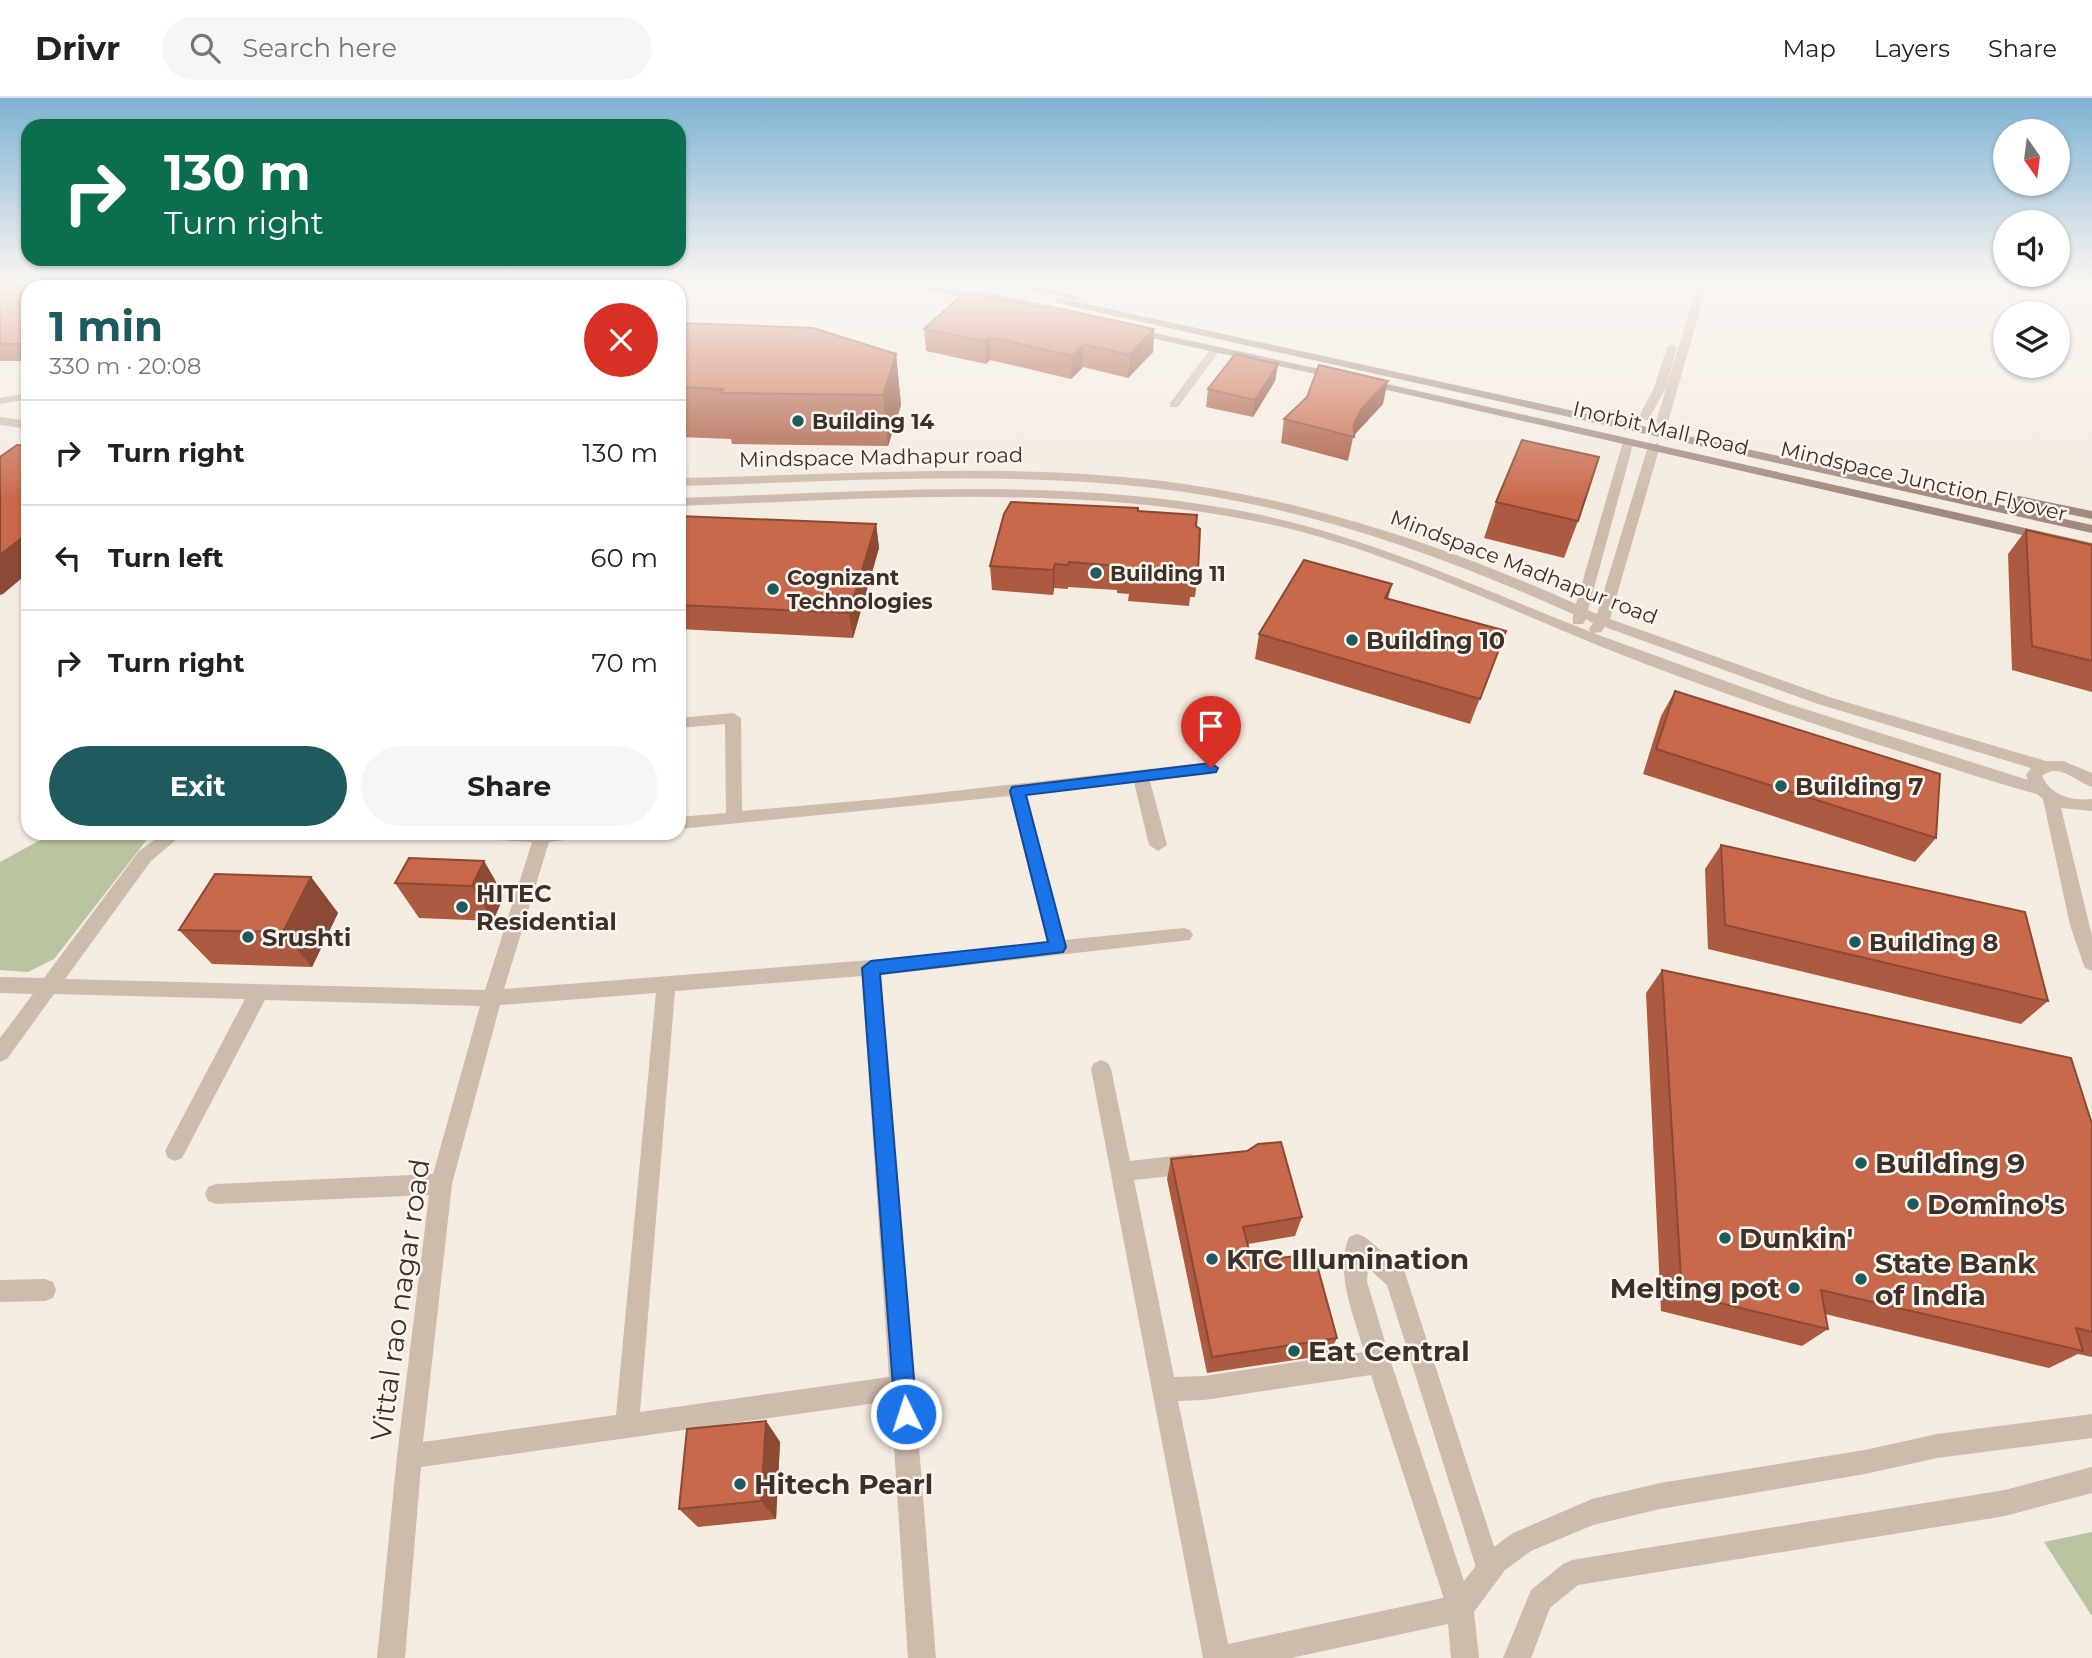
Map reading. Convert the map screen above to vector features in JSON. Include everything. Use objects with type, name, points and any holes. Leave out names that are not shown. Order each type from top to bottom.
[{"type":"main road","name":"Inorbit Mall Road","points":[[1242,355],[2092,547]]},
{"type":"main road","name":"Mindspace Junction Flyover","points":[[1291,355],[2092,539]]},
{"type":"main road","name":"Mindspace Junction Flyover","points":[[1295,355],[2092,529]]},
{"type":"main road","points":[[1325,373],[1338,355]]},
{"type":"main road","name":"Inorbit Mall Road","points":[[1343,355],[2092,515]]},
{"type":"main road","points":[[1912,506],[1917,478]]},
{"type":"street","points":[[1174,405],[1212,355]]},
{"type":"street","points":[[1661,422],[1675,355]]},
{"type":"street","points":[[1644,418],[1672,370],[1677,355]]},
{"type":"street","points":[[0,401],[21,397]]},
{"type":"street","points":[[0,421],[21,424]]},
{"type":"street","points":[[1574,630],[1582,610],[1586,585],[1628,440]]},
{"type":"street","points":[[1591,636],[1602,621],[1654,446]]},
{"type":"street","name":"Mindspace Madhapur road","points":[[985,472],[985,491]]},
{"type":"street","name":"Mindspace Madhapur road","points":[[686,482],[985,472],[1116,479],[1223,495],[1357,525],[1482,568],[1602,621],[1760,679],[1924,732],[2045,766],[2084,773]]},
{"type":"street","name":"Mindspace Madhapur road","points":[[686,502],[1040,491],[1178,503],[1266,520],[1346,541],[1432,569],[1574,630],[1727,689],[1975,773],[2046,792],[2060,802],[2092,807]]},
{"type":"street","points":[[686,722],[733,718],[734,818]]},
{"type":"street","points":[[2045,766],[2034,775],[2046,792],[2079,925],[2092,963]]},
{"type":"street","points":[[686,822],[1017,791],[1211,768]]},
{"type":"street","points":[[2084,773],[2092,781]]},
{"type":"street","points":[[1141,776],[1158,845]]},
{"type":"street","points":[[1017,791],[1057,947]]},
{"type":"street","points":[[0,1053],[145,856],[167,840]]},
{"type":"street","name":"Vittal rao nagar road","points":[[391,1658],[409,1456],[442,1184],[492,998],[541,840]]},
{"type":"street","points":[[0,985],[492,998],[871,968],[1184,935]]},
{"type":"street","points":[[871,968],[922,1658]]},
{"type":"street","points":[[627,1425],[666,984]]},
{"type":"street","points":[[175,1151],[259,992]]},
{"type":"street","points":[[1101,1069],[1217,1658]]},
{"type":"street","points":[[1121,1172],[1217,1162]]},
{"type":"street","points":[[216,1194],[442,1184]]},
{"type":"street","points":[[1465,1658],[1460,1608],[1379,1362],[1356,1282],[1357,1245],[1396,1278],[1489,1571]]},
{"type":"street","points":[[0,1291],[45,1290]]},
{"type":"street","points":[[1164,1389],[1204,1388],[1379,1362]]},
{"type":"street","points":[[409,1456],[904,1387]]},
{"type":"street","points":[[1228,1658],[1460,1608],[1489,1571],[1522,1542],[1561,1523],[1660,1496],[1865,1462],[1937,1446],[2092,1426]]},
{"type":"street","points":[[1517,1658],[1540,1599],[1573,1573],[2004,1503],[2092,1480]]},
{"type":"green space","points":[[40,840],[147,840],[54,959],[28,972],[0,970],[0,862]]},
{"type":"green space","points":[[2092,1532],[2092,1616],[2044,1542]]},
{"type":"building","points":[[686,355],[896,355],[883,395],[721,393],[723,389],[686,387]]},
{"type":"building","points":[[1234,355],[1278,364],[1255,400],[1208,389]]},
{"type":"building","points":[[1319,365],[1388,381],[1361,409],[1354,424],[1354,437],[1284,419],[1307,397]]},
{"type":"building","points":[[1522,440],[1599,457],[1578,521],[1496,502]]},
{"type":"building","points":[[17,445],[21,445],[21,538],[0,555],[0,457]]},
{"type":"building","points":[[1011,502],[1138,508],[1138,511],[1197,515],[1196,526],[1200,529],[1198,572],[1192,572],[1192,581],[1130,577],[1131,569],[1118,568],[1119,566],[1069,562],[1068,565],[1055,564],[1053,570],[990,566],[1004,514]]},
{"type":"building","name":"Cognizant Technologies","points":[[686,516],[876,524],[849,613],[686,605]]},
{"type":"building","points":[[2026,530],[2092,545],[2092,661],[2032,646]]},
{"type":"building","name":"Building 10","points":[[1304,560],[1392,584],[1385,598],[1506,631],[1480,699],[1259,634]]},
{"type":"building","points":[[1675,691],[1940,774],[1936,838],[1656,749]]},
{"type":"building","points":[[1721,845],[2025,912],[2048,1001],[1725,925]]},
{"type":"building","points":[[409,858],[484,861],[472,886],[395,883]]},
{"type":"building","points":[[215,874],[311,877],[283,932],[179,930]]},
{"type":"building","name":"Building 9","points":[[1662,970],[2071,1058],[2092,1124],[2092,1332],[2076,1328],[2083,1351],[1821,1290],[1828,1329],[1682,1294]]},
{"type":"building","name":"KTC Illumination","points":[[1281,1142],[1302,1217],[1243,1227],[1252,1261],[1314,1254],[1337,1338],[1212,1357],[1171,1159],[1247,1151],[1258,1144]]},
{"type":"building","points":[[766,1421],[761,1501],[679,1509],[687,1429]]},
{"type":"place","name":"Building 14","points":[[798,421]]},
{"type":"place","name":"Building 11","points":[[1096,573]]},
{"type":"place","name":"Cognizant Technologies","points":[[773,589]]},
{"type":"place","name":"Building 10","points":[[1352,640]]},
{"type":"place","name":"Building 7","points":[[1781,786]]},
{"type":"place","name":"HITEC Residential","points":[[462,907]]},
{"type":"place","name":"Srushti","points":[[248,937]]},
{"type":"place","name":"Building 8","points":[[1855,942]]},
{"type":"place","name":"Building 9","points":[[1861,1163]]},
{"type":"place","name":"Domino's","points":[[1913,1204]]},
{"type":"place","name":"Dunkin'","points":[[1725,1238]]},
{"type":"place","name":"KTC Illumination","points":[[1212,1259]]},
{"type":"place","name":"State Bank of India","points":[[1861,1279]]},
{"type":"place","name":"Melting pot","points":[[1794,1288]]},
{"type":"place","name":"Eat Central","points":[[1294,1351]]},
{"type":"place","name":"Hitech Pearl","points":[[740,1484]]},
{"type":"route","points":[[906,1414],[871,968],[1057,947],[1017,791],[1211,768]]}]
